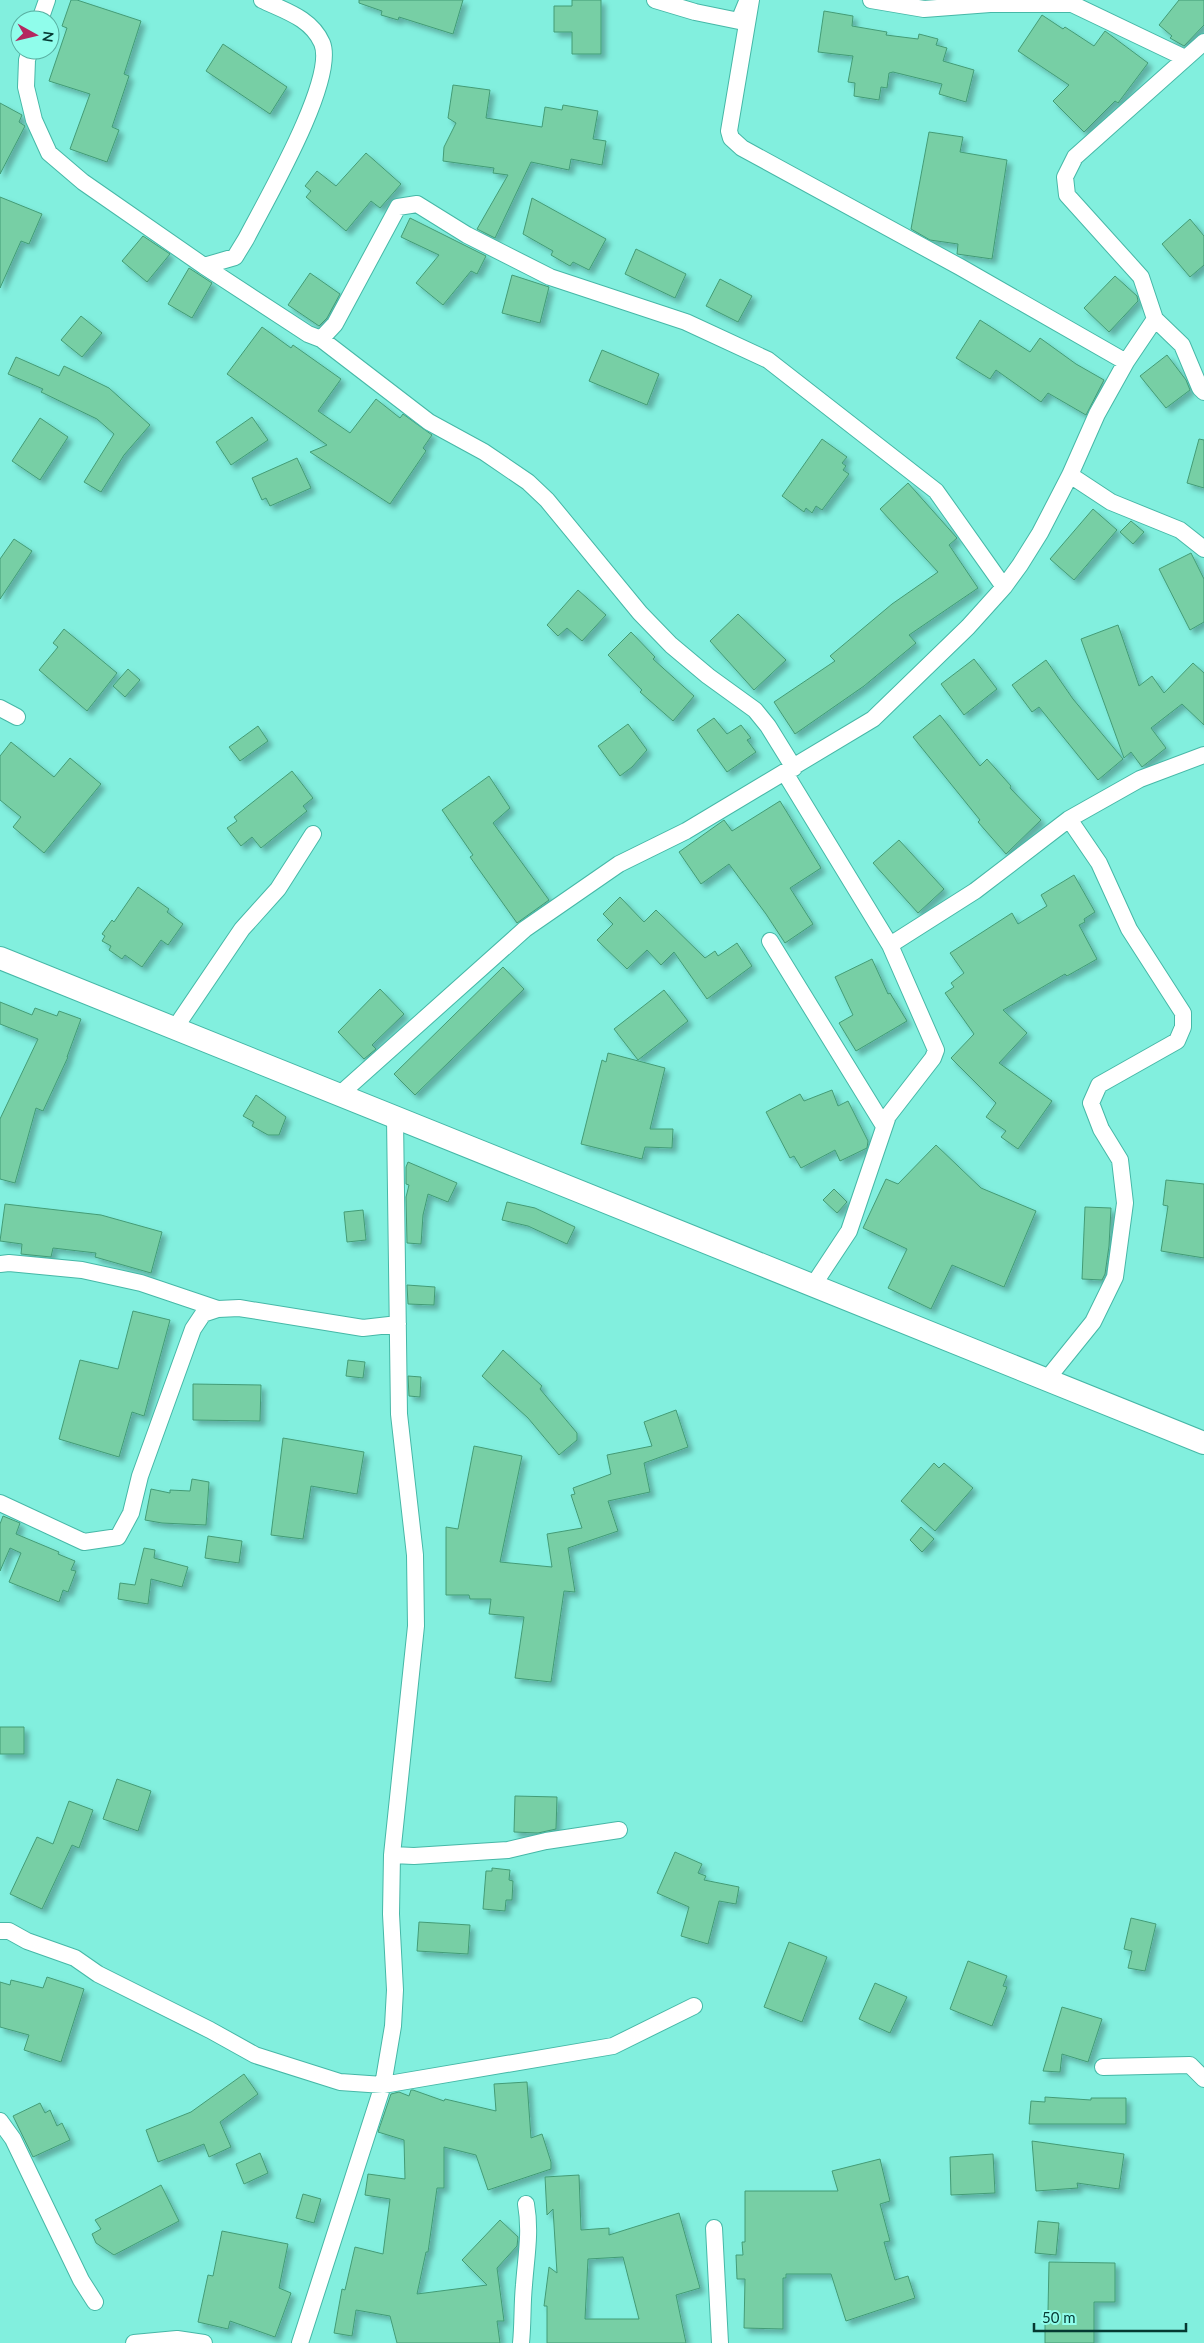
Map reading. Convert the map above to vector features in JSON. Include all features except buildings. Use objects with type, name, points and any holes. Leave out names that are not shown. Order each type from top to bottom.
[{"type":"main road","points":[[0,958],[338,1096],[814,1284],[1204,1443]]},
{"type":"street","points":[[204,266],[234,257],[246,239],[316,98],[324,62],[322,44],[307,22],[262,0]]},
{"type":"street","points":[[655,0],[695,12],[739,21],[747,0]]},
{"type":"street","points":[[751,0],[729,131],[731,138],[742,148],[960,267],[1126,362]]},
{"type":"street","points":[[871,0],[924,9],[990,4],[1072,4],[1185,58]]},
{"type":"street","points":[[1202,387],[1182,345],[1155,319],[1141,277],[1067,195],[1065,177],[1075,157],[1204,42]]},
{"type":"street","points":[[27,60],[26,87],[34,120],[49,153],[83,182],[204,266],[308,334],[321,339],[429,422],[484,452],[528,482],[547,500],[640,613],[671,645],[708,676],[755,710],[768,726],[790,770],[890,945],[936,1050],[933,1058],[888,1116],[849,1231],[814,1284]]},
{"type":"street","points":[[321,339],[335,324],[398,207],[417,204],[467,235],[550,277],[686,322],[768,360],[936,491],[1004,587]]},
{"type":"street","points":[[338,1096],[525,929],[619,864],[686,831],[873,719],[968,627],[1004,587],[1040,533],[1070,475],[1097,414],[1126,362],[1155,319]]},
{"type":"street","points":[[1070,475],[1111,502],[1180,530],[1204,549]]},
{"type":"street","points":[[0,708],[17,717]]},
{"type":"street","points":[[890,945],[975,891],[1069,819],[1140,779],[1204,755]]},
{"type":"street","points":[[1047,1379],[1094,1322],[1116,1276],[1125,1203],[1120,1160],[1101,1129],[1091,1103],[1098,1085],[1176,1041],[1183,1027],[1182,1013],[1129,929],[1099,863],[1069,819]]},
{"type":"street","points":[[175,1028],[242,929],[278,890],[313,834]]},
{"type":"street","points":[[770,941],[884,1126]]},
{"type":"street","points":[[300,2343],[383,2085],[393,2026],[394,1990],[390,1914],[392,1855],[416,1626],[414,1555],[399,1414],[395,1118]]},
{"type":"street","points":[[0,1264],[9,1263],[90,1272],[141,1282],[218,1309]]},
{"type":"street","points":[[0,1503],[84,1542],[118,1537],[131,1513],[140,1476],[193,1329],[203,1314],[218,1309],[239,1308],[363,1328],[398,1324]]},
{"type":"street","points":[[392,1855],[508,1850],[546,1841],[620,1830]]},
{"type":"street","points":[[0,1931],[9,1931],[27,1941],[75,1958],[98,1974],[210,2030],[255,2056],[340,2082],[383,2085],[613,2046],[694,2006]]},
{"type":"street","points":[[1103,2067],[1190,2065],[1204,2079]]},
{"type":"street","points":[[0,2121],[12,2139],[81,2280],[96,2302]]},
{"type":"street","points":[[521,2343],[523,2286],[529,2244],[526,2204]]},
{"type":"street","points":[[714,2228],[720,2343]]},
{"type":"street","points":[[134,2343],[177,2339],[204,2343]]}]
